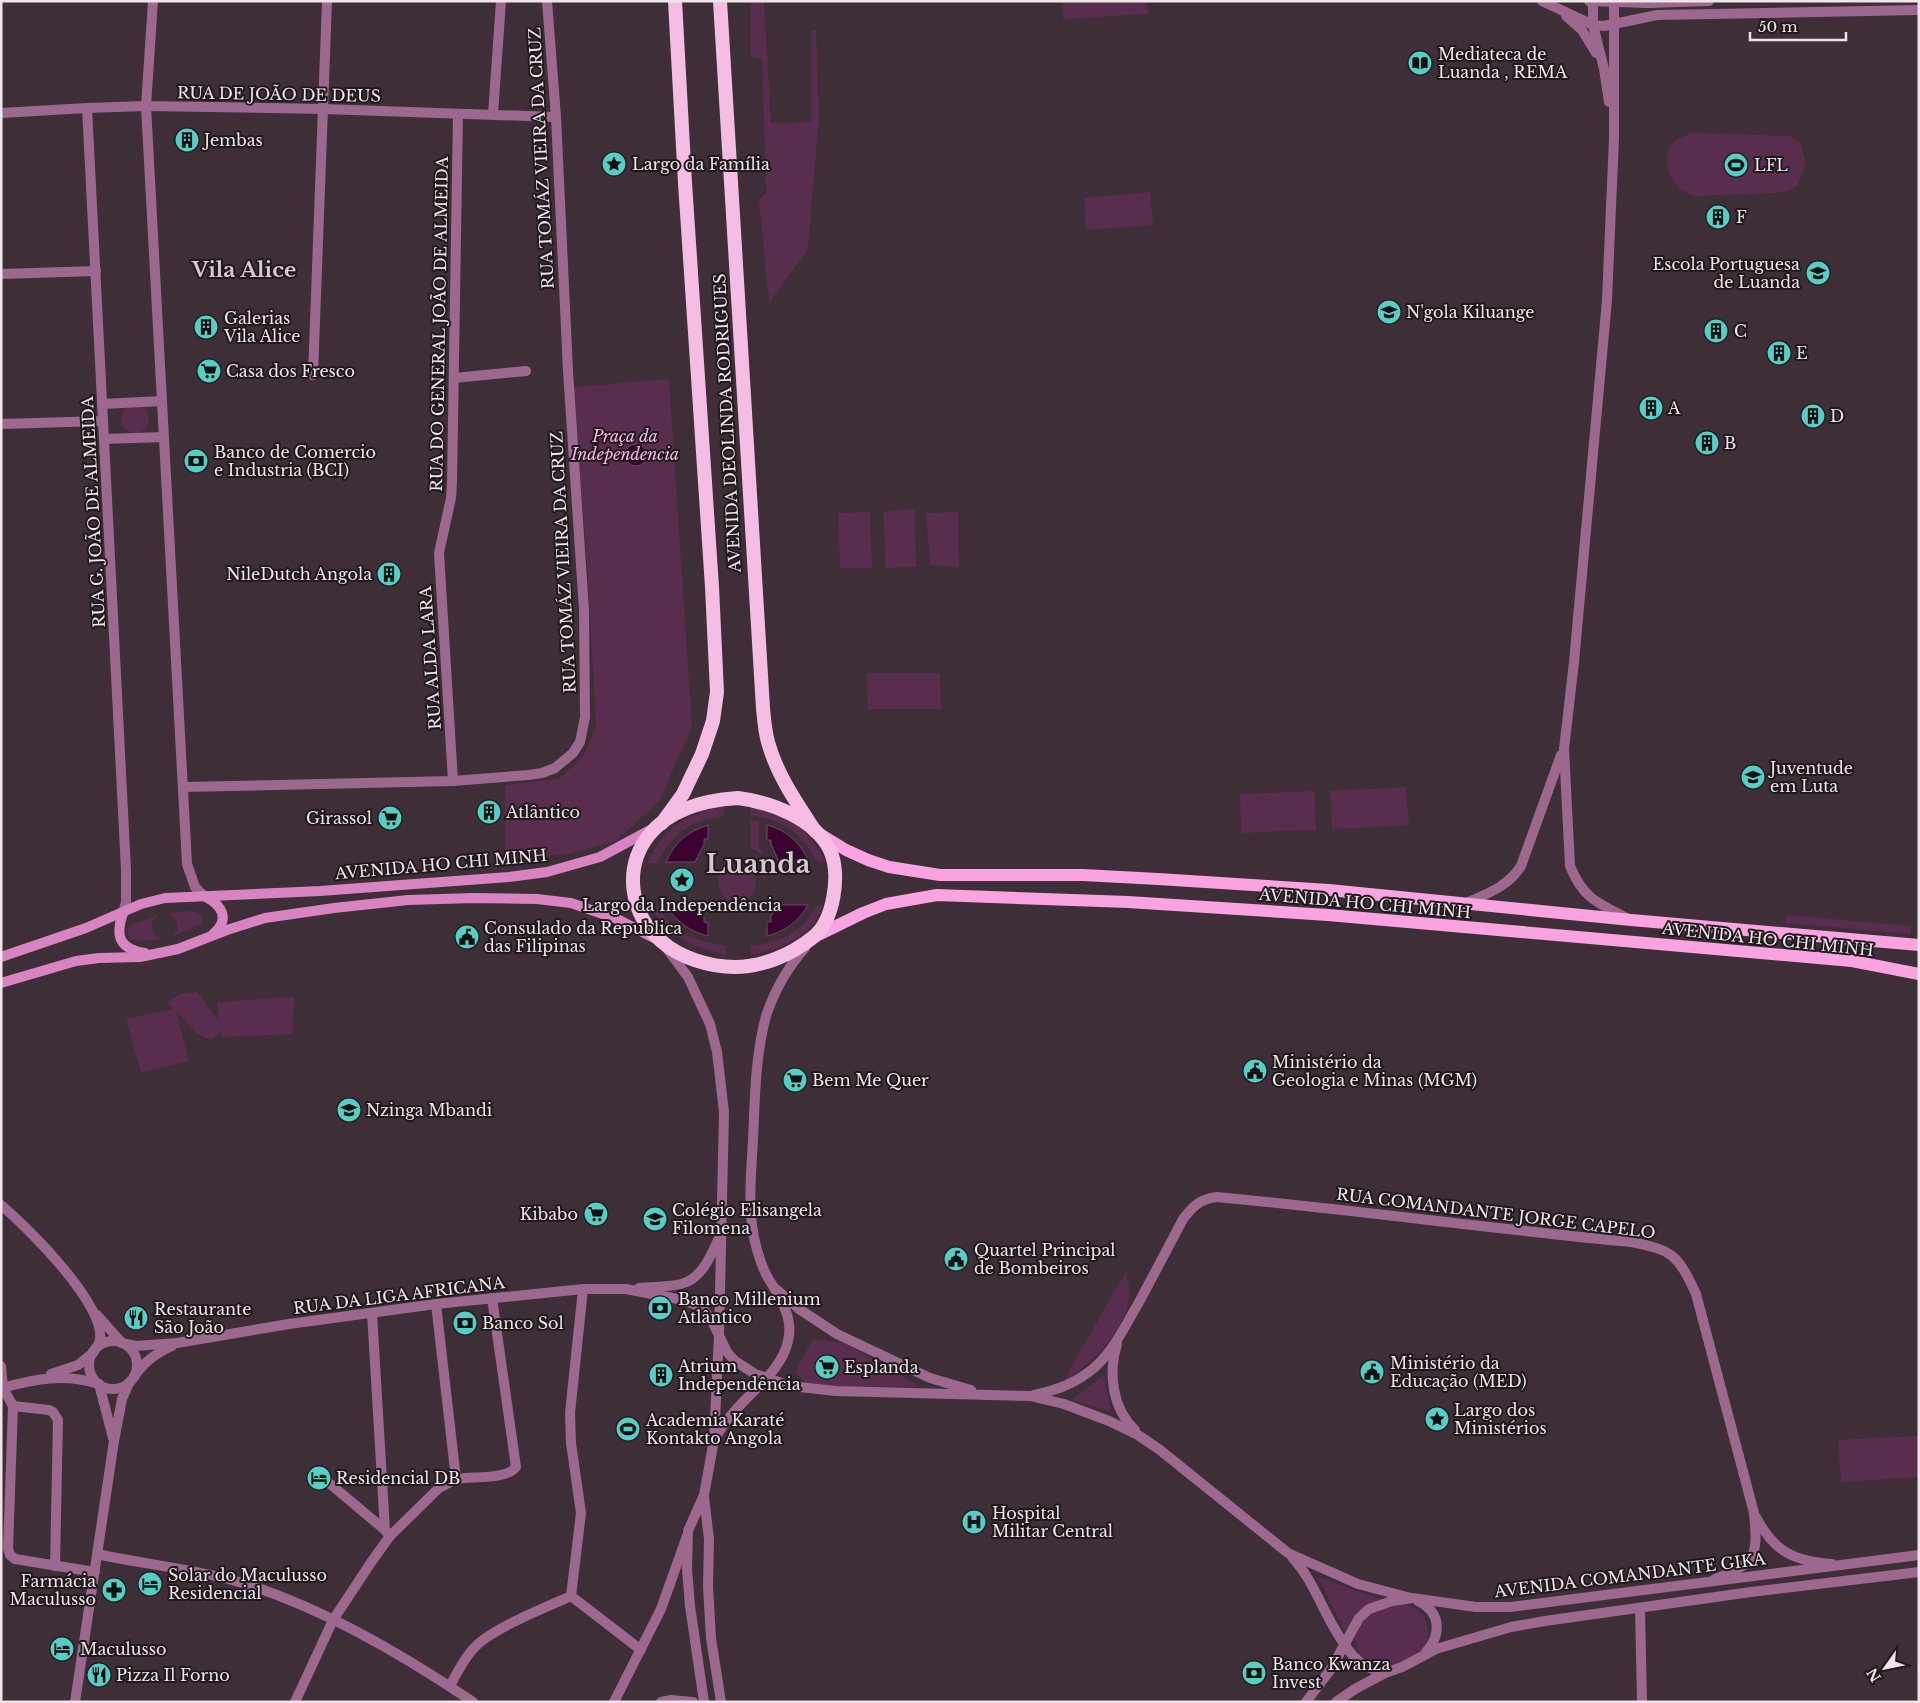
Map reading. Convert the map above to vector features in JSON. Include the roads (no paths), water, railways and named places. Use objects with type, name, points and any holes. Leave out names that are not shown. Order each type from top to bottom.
[{"type":"highway","name":"AVENIDA DEOLINDA RODRIGUES","points":[[662,823],[683,794],[702,754],[713,721],[716,692],[712,587],[685,183],[676,1]]},
{"type":"highway","name":"AVENIDA DEOLINDA RODRIGUES","points":[[720,1],[740,359],[763,708],[767,740],[776,767],[815,831]]},
{"type":"highway","points":[[738,798],[756,800],[789,812],[815,831],[829,849],[835,867],[834,897],[826,918],[814,938],[775,959],[752,966],[734,967],[696,960],[661,941],[638,908],[634,898],[632,881],[640,851],[649,835],[671,816],[696,805],[718,799],[738,798]]},
{"type":"main road","name":"AVENIDA HO CHI MINH","points":[[203,895],[244,895],[509,877],[547,872],[600,856],[662,823]]},
{"type":"main road","name":"AVENIDA HO CHI MINH","points":[[815,831],[834,844],[868,860],[889,866],[940,874],[1083,875],[1158,878],[1335,890],[1631,920],[1919,945]]},
{"type":"main road","points":[[1,957],[86,928],[141,904],[165,898],[203,895],[220,907],[223,919],[218,930],[203,940],[178,949],[140,957],[99,958],[76,961],[1,983]]},
{"type":"main road","name":"AVENIDA HO CHI MINH","points":[[814,938],[863,912],[903,900],[937,895],[1008,897],[1137,902],[1357,917],[1852,962],[1919,974]]},
{"type":"main road","name":"AVENIDA HO CHI MINH","points":[[203,940],[265,918],[334,908],[408,900],[538,898],[588,908],[610,916],[661,941]]},
{"type":"main road","points":[[122,913],[118,932],[122,943],[128,949],[137,952],[156,954]]},
{"type":"street","points":[[153,1],[146,106],[187,864],[192,881],[203,895]]},
{"type":"street","points":[[313,375],[328,1]]},
{"type":"street","points":[[493,114],[501,1]]},
{"type":"street","name":"RUA TOMÁZ VIEIRA DA CRUZ","points":[[183,787],[453,781],[528,775],[554,768],[573,753],[580,742],[584,724],[584,610],[568,371],[556,117],[547,1]]},
{"type":"street","points":[[1542,1],[1593,25],[1604,26],[1657,15],[1919,10]]},
{"type":"street","points":[[1614,138],[1604,69],[1593,25],[1592,2],[1709,1]]},
{"type":"street","points":[[1614,2],[1612,218],[1606,310],[1574,662],[1564,749],[1570,866],[1584,893],[1631,920]]},
{"type":"street","points":[[1555,8],[1582,30],[1604,69]]},
{"type":"street","name":"RUA DE JOÃO DE DEUS","points":[[1,113],[146,106],[323,109],[556,117]]},
{"type":"street","name":"RUA G. JOÃO DE ALMEIDA","points":[[87,108],[126,870],[126,902],[122,913]]},
{"type":"street","name":"RUA DO GENERAL JOÃO DE ALMEIDA","points":[[443,534],[452,483],[458,114]]},
{"type":"street","points":[[1,274],[96,271]]},
{"type":"street","points":[[454,378],[526,371]]},
{"type":"street","points":[[102,404],[162,401]]},
{"type":"street","points":[[1,424],[103,421]]},
{"type":"street","points":[[104,439],[164,437]]},
{"type":"street","name":"RUA ALDA LARA","points":[[443,534],[439,553],[453,781]]},
{"type":"street","points":[[1464,904],[1496,890],[1516,874],[1521,866],[1564,749]]},
{"type":"street","points":[[714,1440],[732,1413],[766,1378],[785,1350],[790,1331],[786,1312],[760,1262],[753,1232],[751,1179],[757,1068],[763,1033],[772,1002],[783,978],[797,956],[814,938]]},
{"type":"street","points":[[614,1702],[662,1610],[688,1531],[704,1495],[714,1440],[724,1112],[714,1039],[702,1006],[688,977],[661,941]]},
{"type":"street","name":"RUA COMANDANTE JORGE CAPELO","points":[[1030,1396],[1063,1387],[1085,1375],[1104,1357],[1120,1336],[1183,1219],[1196,1204],[1205,1198],[1217,1197],[1321,1207],[1419,1220],[1631,1242],[1662,1248],[1672,1254],[1680,1263],[1696,1294],[1754,1514],[1757,1542],[1752,1555],[1744,1565],[1734,1572],[1709,1581]]},
{"type":"street","points":[[1,1205],[48,1250],[87,1300],[93,1311],[99,1329],[99,1342],[89,1366],[94,1379],[99,1384],[114,1441]]},
{"type":"street","name":"RUA DA LIGA AFRICANA","points":[[177,1343],[289,1324],[436,1304],[583,1288],[626,1289],[682,1284],[691,1279],[705,1266],[721,1234]]},
{"type":"street","points":[[571,1596],[581,1513],[571,1443],[570,1413],[583,1288]]},
{"type":"street","name":"RUA DA LIGA AFRICANA","points":[[626,1289],[694,1304],[704,1310],[711,1319],[718,1336],[735,1361],[755,1374],[790,1386],[820,1390],[987,1395]]},
{"type":"street","points":[[776,1290],[799,1309],[837,1334],[930,1378],[987,1395],[1030,1396],[1079,1409],[1109,1421],[1151,1444],[1288,1553],[1313,1586],[1331,1624],[1354,1658],[1365,1667],[1385,1674]]},
{"type":"street","points":[[295,1702],[333,1620],[387,1533],[439,1488],[456,1479],[508,1474],[516,1467],[492,1298]]},
{"type":"street","points":[[436,1304],[456,1479]]},
{"type":"street","points":[[75,1702],[114,1441],[122,1399],[136,1369],[134,1353],[122,1343],[93,1311]]},
{"type":"street","points":[[372,1313],[387,1533]]},
{"type":"street","name":"RUA COMANDANTE JORGE CAPELO","points":[[1120,1336],[1113,1366],[1112,1381],[1115,1394],[1127,1423],[1151,1444]]},
{"type":"street","points":[[27,1382],[78,1365],[93,1353],[97,1347],[109,1342],[136,1346],[177,1343]]},
{"type":"street","points":[[2,1388],[52,1377],[66,1377],[99,1384],[111,1389],[123,1386],[131,1380],[150,1358],[177,1343]]},
{"type":"street","points":[[1,1366],[2,1388],[13,1406],[8,1549],[10,1555],[15,1559],[94,1572]]},
{"type":"street","points":[[13,1406],[49,1410],[53,1412],[58,1420],[55,1566]]},
{"type":"street","points":[[324,1478],[387,1533]]},
{"type":"street","points":[[704,1495],[709,1539],[708,1587],[711,1638],[721,1702]]},
{"type":"street","name":"RUA COMANDANTE JORGE CAPELO","points":[[1754,1514],[1770,1541],[1783,1550],[1799,1559],[1843,1565]]},
{"type":"street","points":[[688,1531],[687,1569],[690,1606],[704,1702]]},
{"type":"street","points":[[1288,1553],[1358,1584],[1412,1598],[1430,1608],[1436,1620],[1437,1631],[1433,1644],[1423,1655]]},
{"type":"street","points":[[97,1554],[185,1569],[232,1580],[288,1600],[333,1620],[450,1686],[473,1702]]},
{"type":"street","name":"AVENIDA COMANDANTE GIKA","points":[[1306,1702],[1331,1669],[1359,1618],[1370,1609],[1392,1601],[1412,1598],[1476,1607],[1510,1606],[1919,1555]]},
{"type":"street","name":"AVENIDA COMANDANTE GIKA","points":[[1336,1702],[1355,1689],[1402,1667],[1436,1648],[1511,1627],[1751,1592],[1919,1572]]},
{"type":"street","points":[[571,1596],[641,1650]]},
{"type":"street","points":[[450,1686],[470,1653],[480,1641],[571,1596]]},
{"type":"street","points":[[1640,1608],[1642,1702]]},
{"type":"street","points":[[661,1702],[671,1700],[693,1702]]},
{"type":"place","name":"Mediateca de Luanda , REMA","points":[[1420,63]]},
{"type":"place","name":"Jembas","points":[[187,140]]},
{"type":"place","name":"Largo da Família","points":[[614,164]]},
{"type":"place","name":"LFL","points":[[1736,165]]},
{"type":"place","name":"F","points":[[1718,217]]},
{"type":"place","name":"Escola Portuguesa de Luanda","points":[[1818,273]]},
{"type":"place","name":"N'gola Kiluange","points":[[1389,312]]},
{"type":"place","name":"Galerias Vila Alice","points":[[206,327]]},
{"type":"place","name":"C","points":[[1716,331]]},
{"type":"place","name":"E","points":[[1779,353]]},
{"type":"place","name":"Casa dos Fresco","points":[[209,371]]},
{"type":"place","name":"A","points":[[1651,408]]},
{"type":"place","name":"D","points":[[1813,416]]},
{"type":"place","name":"B","points":[[1707,443]]},
{"type":"place","name":"Banco de Comercio e Industria (BCI)","points":[[196,461]]},
{"type":"place","name":"NileDutch Angola","points":[[389,574]]},
{"type":"place","name":"Juventude em Luta","points":[[1753,777]]},
{"type":"place","name":"Atlântico","points":[[489,812]]},
{"type":"place","name":"Girassol","points":[[390,818]]},
{"type":"place","name":"Largo da Independência","points":[[682,880]]},
{"type":"place","name":"Consulado da Republica das Filipinas","points":[[467,937]]},
{"type":"place","name":"Ministério da Geologia e Minas (MGM)","points":[[1255,1071]]},
{"type":"place","name":"Bem Me Quer","points":[[795,1080]]},
{"type":"place","name":"Nzinga Mbandi","points":[[349,1110]]},
{"type":"place","name":"Kibabo","points":[[596,1214]]},
{"type":"place","name":"Colégio Elisangela Filomena","points":[[655,1219]]},
{"type":"place","name":"Quartel Principal de Bombeiros","points":[[956,1259]]},
{"type":"place","name":"Banco Millenium Atlântico","points":[[660,1308]]},
{"type":"place","name":"Restaurante São João","points":[[136,1318]]},
{"type":"place","name":"Banco Sol","points":[[465,1323]]},
{"type":"place","name":"Esplanda","points":[[827,1367]]},
{"type":"place","name":"Ministério da Educação (MED)","points":[[1372,1372]]},
{"type":"place","name":"Atrium Independência","points":[[661,1375]]},
{"type":"place","name":"Largo dos Ministérios","points":[[1437,1419]]},
{"type":"place","name":"Academia Karaté Kontakto Angola","points":[[628,1429]]},
{"type":"place","name":"Residencial DB","points":[[319,1478]]},
{"type":"place","name":"Hospital Militar Central","points":[[974,1522]]},
{"type":"place","name":"Solar do Maculusso Residencial","points":[[150,1584]]},
{"type":"place","name":"Farmácia Maculusso","points":[[114,1590]]},
{"type":"place","name":"Maculusso","points":[[62,1649]]},
{"type":"place","name":"Banco Kwanza Invest","points":[[1254,1673]]},
{"type":"place","name":"Pizza Il Forno","points":[[99,1675]]},
{"type":"district","name":"Vila Alice","points":[[244,270]]},
{"type":"district","name":"Luanda","points":[[758,864]]},
{"type":"park label","name":"Praça da Independencia","points":[[625,445]]}]
